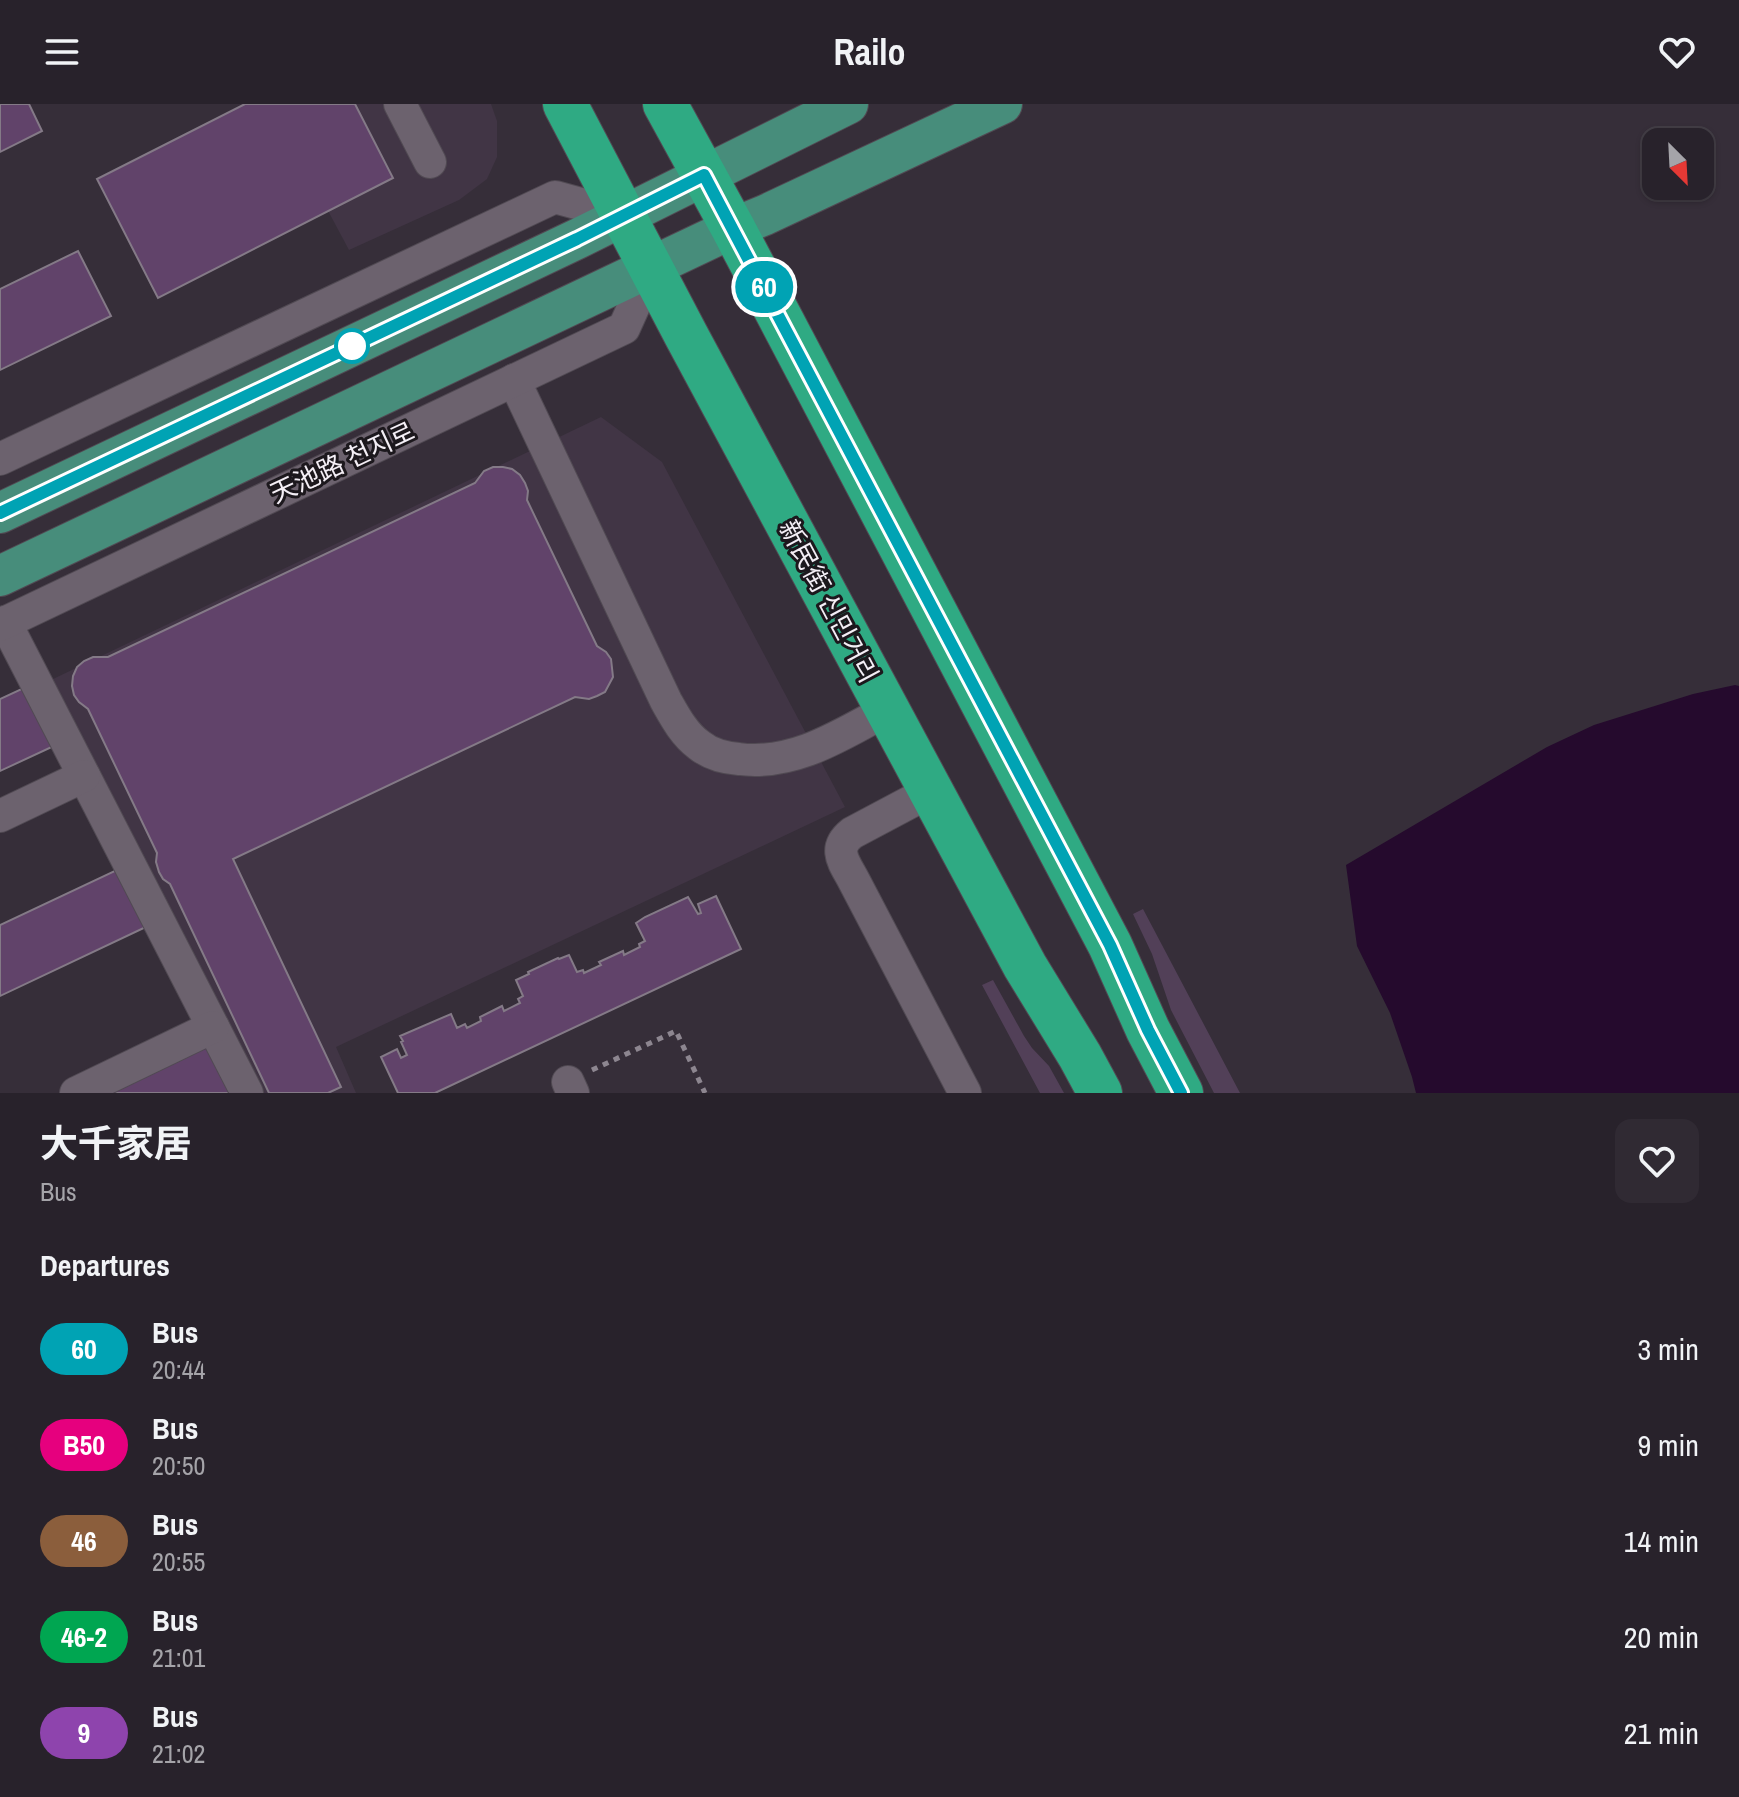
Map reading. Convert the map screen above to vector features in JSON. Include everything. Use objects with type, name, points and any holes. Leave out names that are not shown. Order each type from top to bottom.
[{"type":"highway","name":"新民街 신민거리","points":[[565,104],[1025,966],[1100,1093]]},
{"type":"highway","points":[[665,104],[1110,945],[1148,1030],[1181,1093]]},
{"type":"main road","points":[[0,513],[624,216],[848,104]]},
{"type":"main road","name":"天池路 천지로","points":[[0,576],[733,228],[1002,104]]},
{"type":"street","points":[[400,104],[430,162]]},
{"type":"street","points":[[0,459],[555,197],[624,216]]},
{"type":"street","name":"天池路 천지로","points":[[2,624],[624,328],[651,268]]},
{"type":"street","points":[[514,380],[666,701],[686,733],[697,744],[735,759],[775,759],[808,751],[887,710]]},
{"type":"street","points":[[2,624],[247,1093]]},
{"type":"street","points":[[0,816],[84,776]]},
{"type":"street","points":[[931,791],[852,833],[840,849],[965,1093]]},
{"type":"street","points":[[76,1093],[213,1027]]},
{"type":"path","points":[[570,1087],[676,1031],[705,1093]]},
{"type":"shaded area","points":[[271,104],[491,104],[497,121],[497,157],[487,179],[459,200],[349,250]]},
{"type":"shaded area","points":[[601,417],[662,462],[845,807],[336,1047],[356,1093],[264,1093],[51,680]]},
{"type":"shaded area","points":[[1739,686],[1739,1093],[1416,1093],[1390,1013],[1357,946],[1346,865],[1547,747],[1594,725],[1693,694]]},
{"type":"shaded area","points":[[1143,909],[1240,1093],[1214,1093],[1171,1010],[1152,954],[1133,914]]},
{"type":"shaded area","points":[[993,980],[1024,1036],[1049,1066],[1064,1093],[1040,1093],[982,985]]},
{"type":"building","points":[[0,104],[29,104],[42,131],[0,152]]},
{"type":"building","points":[[245,104],[355,104],[393,178],[158,298],[97,179]]},
{"type":"building","points":[[78,251],[111,316],[0,370],[0,289]]},
{"type":"building","points":[[493,467],[512,469],[525,483],[527,500],[597,646],[611,659],[613,677],[605,692],[597,696],[589,699],[575,697],[233,859],[341,1087],[328,1093],[269,1093],[170,884],[159,872],[157,853],[88,709],[74,695],[73,676],[84,661],[93,657],[108,657],[475,483],[484,471]]},
{"type":"building","points":[[28,686],[56,745],[0,771],[0,699]]},
{"type":"building","points":[[121,868],[148,926],[0,996],[0,925]]},
{"type":"building","points":[[716,896],[741,949],[435,1093],[398,1093],[381,1057],[397,1049],[401,1058],[407,1055],[400,1036],[451,1014],[457,1028],[465,1024],[467,1028],[502,1006],[504,1011],[520,1003],[518,999],[523,996],[516,980],[528,972],[569,955],[577,972],[583,970],[584,973],[601,965],[599,962],[640,947],[639,944],[645,941],[636,923],[645,917],[688,897],[698,914],[701,913],[698,904]]},
{"type":"building","points":[[213,1042],[237,1093],[106,1093]]},
{"type":"bus line","name":"60","points":[[0,513],[577,239],[704,175],[1110,945],[1148,1030],[1181,1093]]}]
